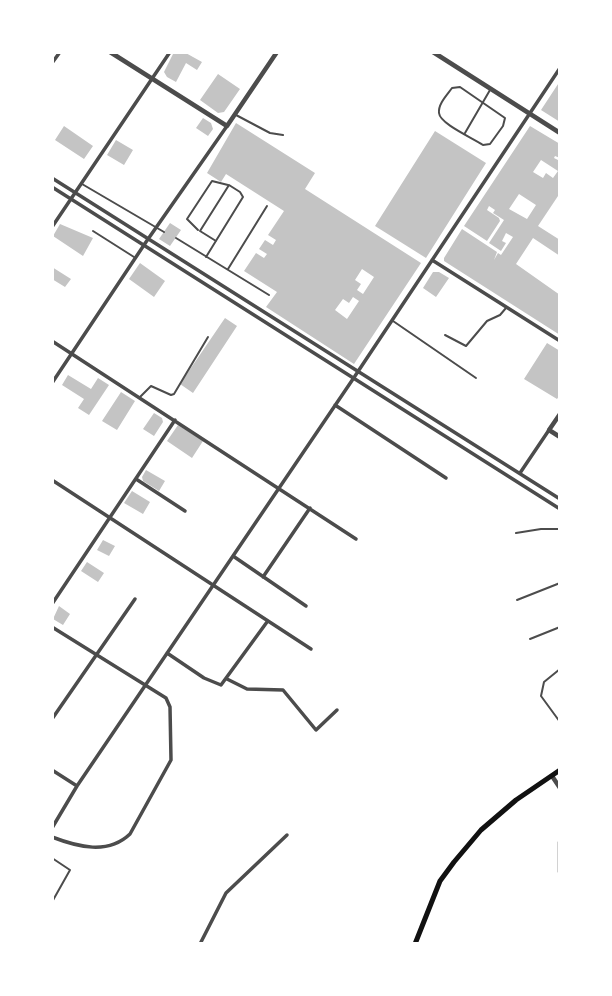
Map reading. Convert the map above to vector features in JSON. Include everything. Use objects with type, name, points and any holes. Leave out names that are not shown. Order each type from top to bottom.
[{"type":"main road","points":[[415,943],[440,881],[454,862],[481,830],[516,800],[559,770]]},
{"type":"street","points":[[52,63],[60,52]]},
{"type":"street","points":[[110,52],[227,126]]},
{"type":"street","points":[[52,226],[170,52]]},
{"type":"street","points":[[52,383],[277,52]]},
{"type":"street","points":[[433,52],[559,133]]},
{"type":"street","points":[[52,828],[77,786],[353,379],[559,68]]},
{"type":"street","points":[[52,178],[559,499]]},
{"type":"street","points":[[52,187],[559,509]]},
{"type":"street","points":[[432,260],[559,341]]},
{"type":"street","points":[[52,341],[356,539]]},
{"type":"street","points":[[335,405],[446,478]]},
{"type":"street","points":[[520,473],[559,414]]},
{"type":"street","points":[[52,604],[175,420]]},
{"type":"street","points":[[549,430],[559,437]]},
{"type":"street","points":[[136,479],[185,511]]},
{"type":"street","points":[[52,480],[311,649]]},
{"type":"street","points":[[263,577],[310,508]]},
{"type":"street","points":[[233,556],[306,606]]},
{"type":"street","points":[[52,719],[135,599]]},
{"type":"street","points":[[167,653],[204,678],[221,685],[267,622]]},
{"type":"street","points":[[52,627],[166,698],[172,749],[168,768],[130,834],[123,840],[113,845],[78,847],[52,837]]},
{"type":"street","points":[[226,679],[247,690],[283,690],[316,730],[337,710]]},
{"type":"street","points":[[52,770],[77,786]]},
{"type":"street","points":[[552,776],[559,788]]},
{"type":"street","points":[[200,943],[226,893],[287,835]]},
{"type":"street","points":[[559,842],[559,872]]},
{"type":"lane","points":[[460,87],[483,103],[503,115],[505,122],[490,144],[486,145],[442,122],[440,106],[452,88],[460,87]]},
{"type":"lane","points":[[465,133],[491,90]]},
{"type":"lane","points":[[235,115],[270,133],[283,135]]},
{"type":"lane","points":[[206,257],[216,241],[243,197],[229,185],[212,181],[187,221],[216,241]]},
{"type":"lane","points":[[81,183],[164,232]]},
{"type":"lane","points":[[200,231],[229,185]]},
{"type":"lane","points":[[228,270],[267,206]]},
{"type":"lane","points":[[93,231],[135,258]]},
{"type":"lane","points":[[176,238],[269,295]]},
{"type":"lane","points":[[445,335],[466,346],[487,321],[507,308]]},
{"type":"lane","points":[[392,320],[475,378]]},
{"type":"lane","points":[[139,398],[151,386],[174,394],[208,337]]},
{"type":"lane","points":[[516,533],[559,529]]},
{"type":"lane","points":[[517,600],[559,583]]},
{"type":"lane","points":[[530,639],[559,627]]},
{"type":"lane","points":[[559,669],[544,682],[541,696],[559,722]]},
{"type":"lane","points":[[52,858],[70,870],[52,902]]},
{"type":"building","points":[[174,52],[184,52],[202,62],[197,70],[186,63],[176,82],[164,72]]},
{"type":"building","points":[[218,74],[240,89],[224,112],[218,113],[200,100]]},
{"type":"building","points":[[560,81],[560,122],[541,110]]},
{"type":"building","points":[[203,118],[211,123],[213,129],[208,136],[196,128]]},
{"type":"building","points":[[236,123],[315,173],[305,189],[421,263],[354,364],[266,307],[277,292],[244,271],[256,253],[264,258],[267,254],[259,249],[265,240],[273,245],[276,240],[268,235],[284,211],[226,174],[221,182],[207,173]],"holes":[[[362,269],[374,277],[363,294],[357,290],[361,284],[355,280]],[[353,297],[359,301],[347,319],[335,310],[343,299],[349,303]]]},
{"type":"building","points":[[64,126],[93,146],[84,159],[55,140]]},
{"type":"building","points":[[530,126],[560,144],[560,158],[554,158],[560,161],[560,193],[538,226],[560,240],[560,256],[533,238],[516,264],[560,295],[560,335],[444,261],[462,229],[497,252],[494,260],[498,253],[501,255],[513,237],[506,233],[502,241],[506,243],[501,251],[489,243],[504,220],[493,213],[495,210],[489,206],[487,210],[500,221],[487,241],[464,226]],"holes":[[[541,160],[558,171],[553,178],[546,173],[543,178],[533,172]],[[519,194],[536,205],[527,219],[509,209]]]},
{"type":"building","points":[[435,131],[486,163],[426,258],[375,226]]},
{"type":"building","points":[[116,140],[133,150],[124,165],[107,155]]},
{"type":"building","points":[[170,223],[181,230],[170,246],[159,239]]},
{"type":"building","points":[[60,224],[93,238],[83,256],[53,236]]},
{"type":"building","points":[[140,263],[165,281],[154,297],[129,279]]},
{"type":"building","points":[[52,267],[71,279],[65,287],[52,279]]},
{"type":"building","points":[[433,272],[439,272],[449,278],[436,297],[423,288]]},
{"type":"building","points":[[225,318],[237,326],[193,393],[180,384]]},
{"type":"building","points":[[547,343],[560,351],[560,395],[557,399],[524,379]]},
{"type":"building","points":[[68,375],[91,389],[98,378],[109,385],[89,415],[78,408],[84,399],[62,385]]},
{"type":"building","points":[[121,392],[135,401],[117,430],[102,421]]},
{"type":"building","points":[[154,413],[162,418],[163,422],[154,436],[143,429]]},
{"type":"building","points":[[178,425],[203,441],[192,458],[167,441]]},
{"type":"building","points":[[146,470],[165,481],[159,491],[143,481]]},
{"type":"building","points":[[132,491],[150,502],[143,514],[124,503]]},
{"type":"building","points":[[103,540],[115,546],[109,556],[97,550]]},
{"type":"building","points":[[87,562],[104,573],[98,582],[81,571]]},
{"type":"building","points":[[59,606],[70,614],[63,625],[53,619]]}]
